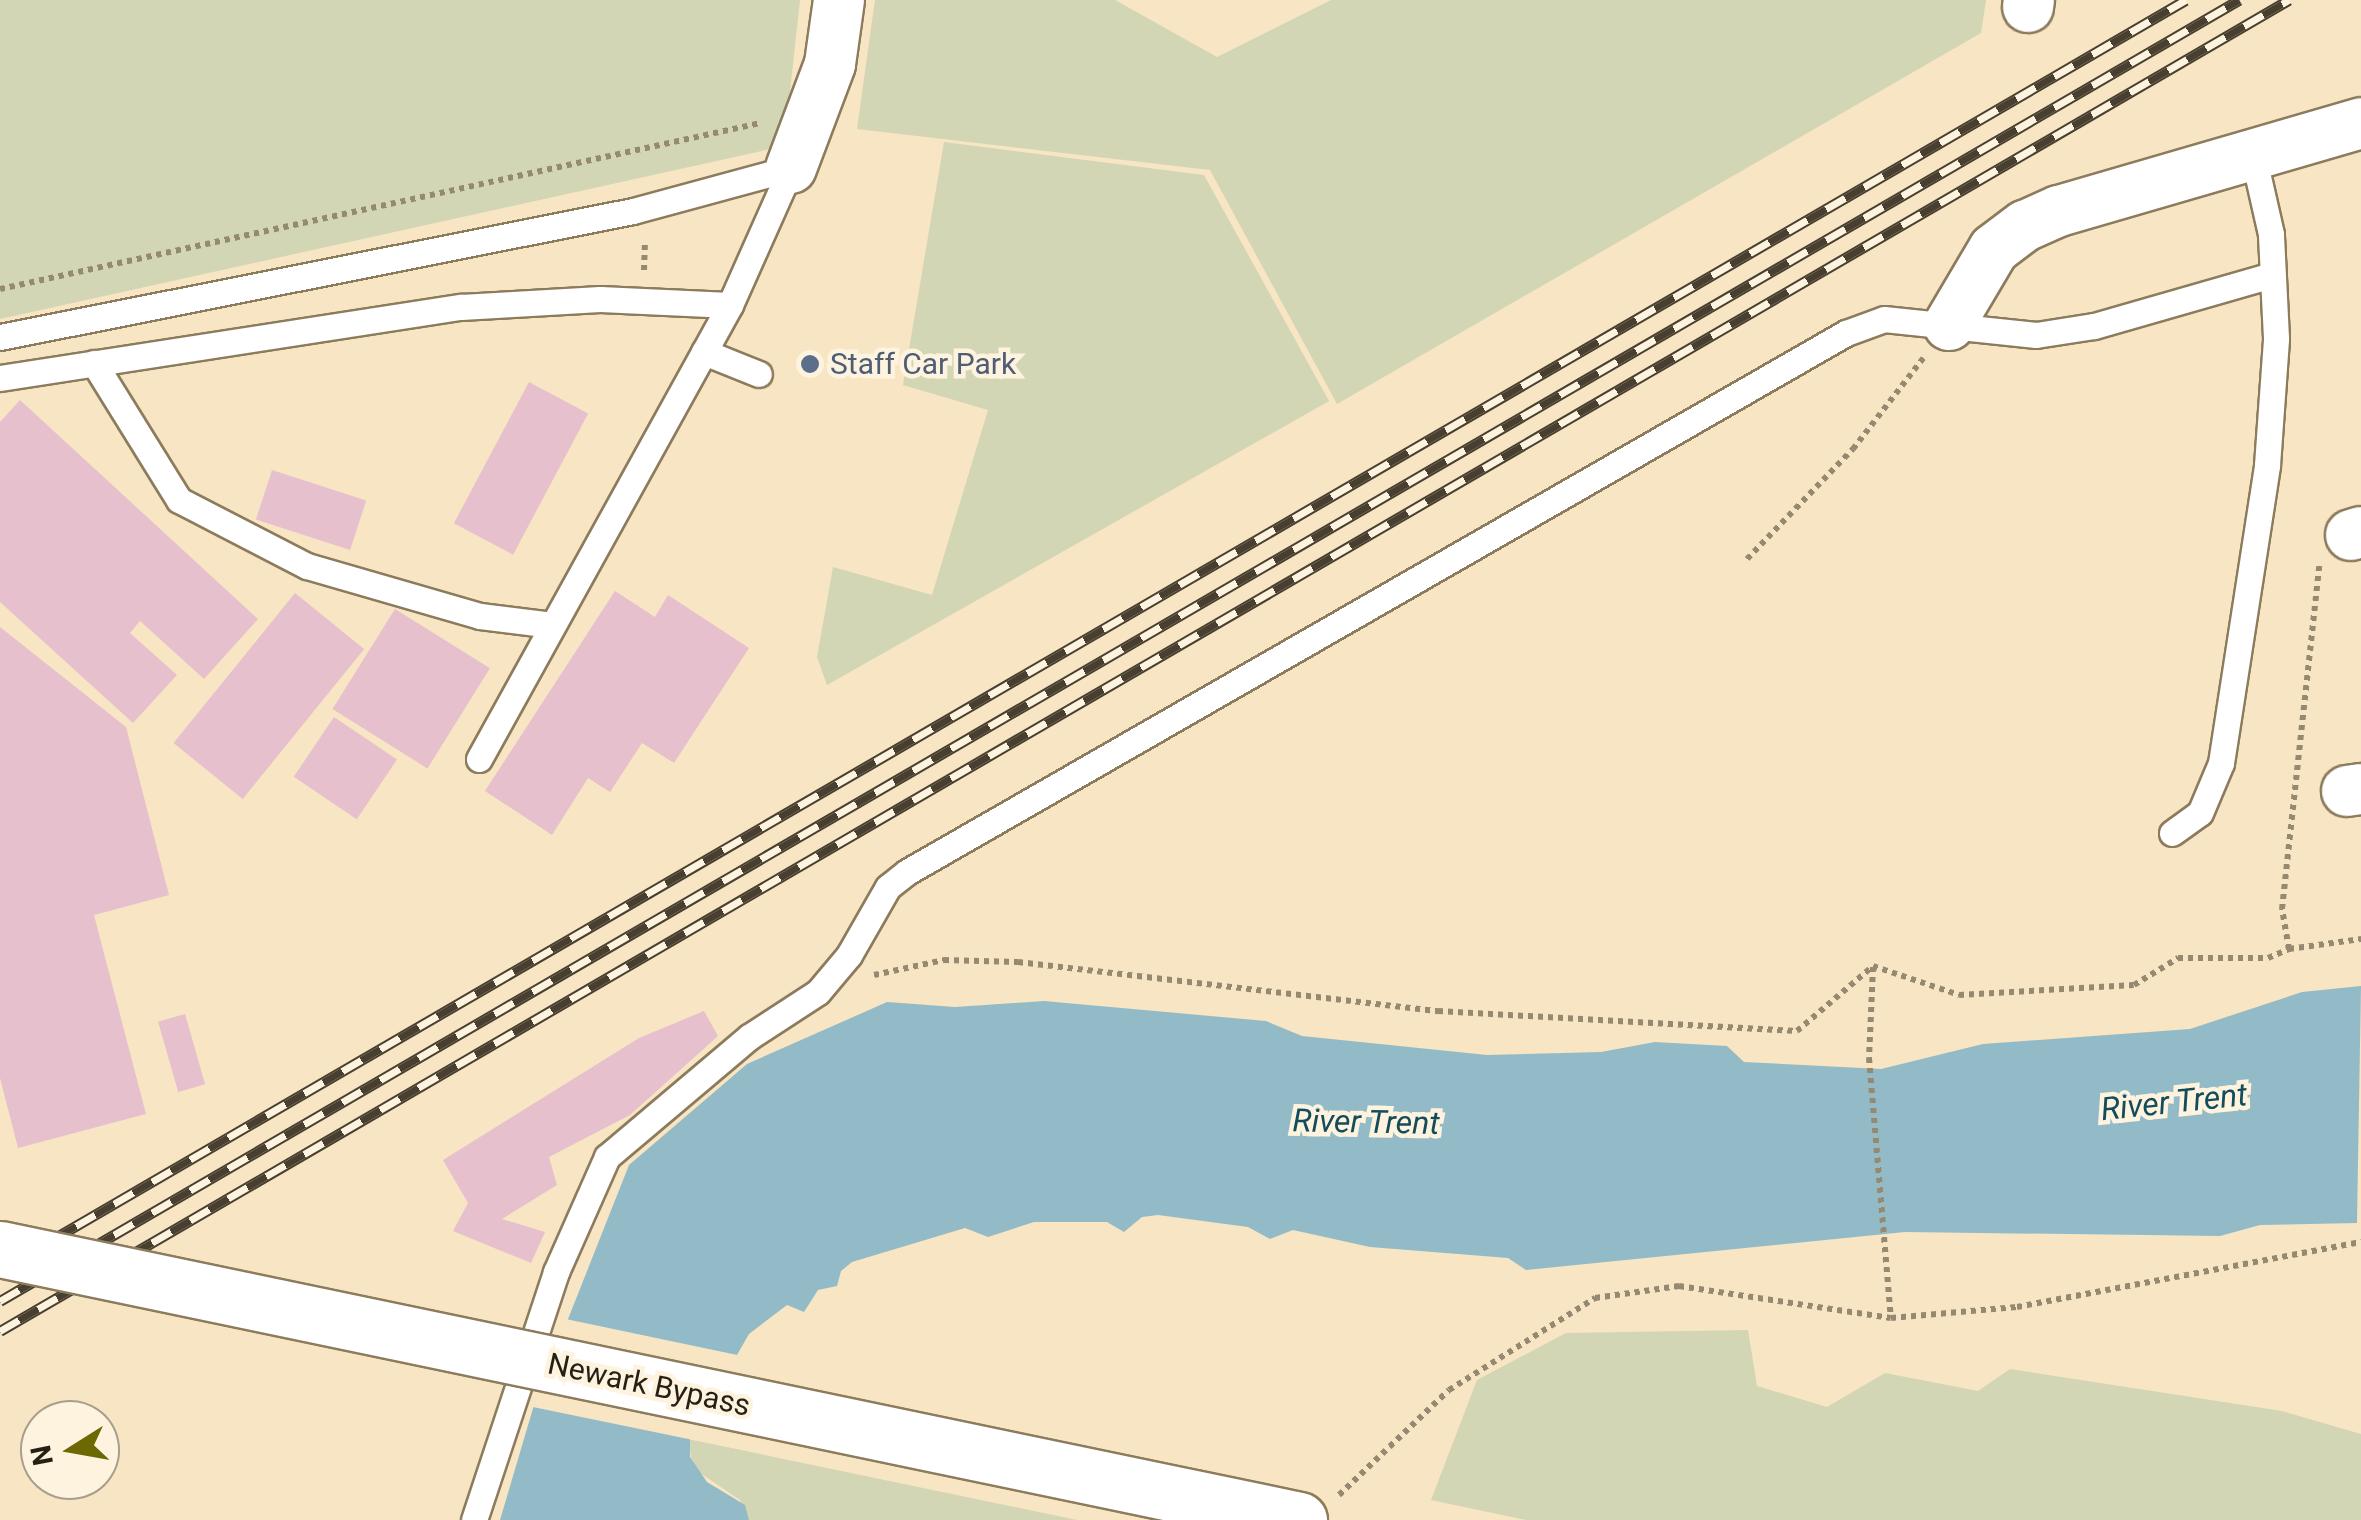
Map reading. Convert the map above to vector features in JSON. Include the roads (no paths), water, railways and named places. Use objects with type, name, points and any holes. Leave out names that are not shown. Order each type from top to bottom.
[{"type":"highway","name":"Newark Bypass","points":[[0,1249],[1313,1514]]},
{"type":"street","points":[[790,168],[830,64],[840,0]]},
{"type":"street","points":[[1949,325],[1994,249],[2025,226],[2361,124]]},
{"type":"lane","points":[[2172,832],[2200,813],[2229,732],[2267,465],[2276,338],[2271,234],[2252,155]]},
{"type":"lane","points":[[479,759],[730,305],[790,168]]},
{"type":"lane","points":[[0,338],[633,211],[790,168]]},
{"type":"lane","points":[[474,1520],[556,1272],[606,1157],[828,979],[888,887],[908,872],[1846,332],[1884,319],[2036,336],[2094,326],[2272,276]]},
{"type":"lane","points":[[0,378],[460,307],[644,301],[730,305]]},
{"type":"lane","points":[[704,352],[760,374]]},
{"type":"lane","points":[[94,363],[179,500],[344,578],[480,616],[552,625]]},
{"type":"water","name":"River Trent","points":[[2361,986],[2357,1223],[2260,1225],[2220,1236],[1905,1232],[1526,1270],[1508,1258],[1370,1247],[1293,1230],[1270,1239],[1248,1227],[1158,1215],[1142,1217],[1124,1232],[1107,1222],[1034,1222],[988,1237],[965,1228],[852,1262],[841,1271],[837,1286],[818,1290],[804,1312],[787,1305],[749,1334],[690,1437],[690,1457],[707,1482],[745,1505],[749,1520],[500,1520],[534,1405],[629,1165],[747,1064],[887,1002],[955,1007],[1044,1001],[1266,1021],[1302,1036],[1487,1055],[1601,1052],[1655,1042],[1727,1046],[1744,1062],[1881,1069],[1983,1044],[2190,1029],[2302,992]]},
{"type":"railway","points":[[0,1270],[2186,0]]},
{"type":"railway","points":[[0,1301],[2239,0]]},
{"type":"railway","points":[[0,1331],[2289,0]]},
{"type":"place","name":"Staff Car Park","points":[[810,364]]}]
